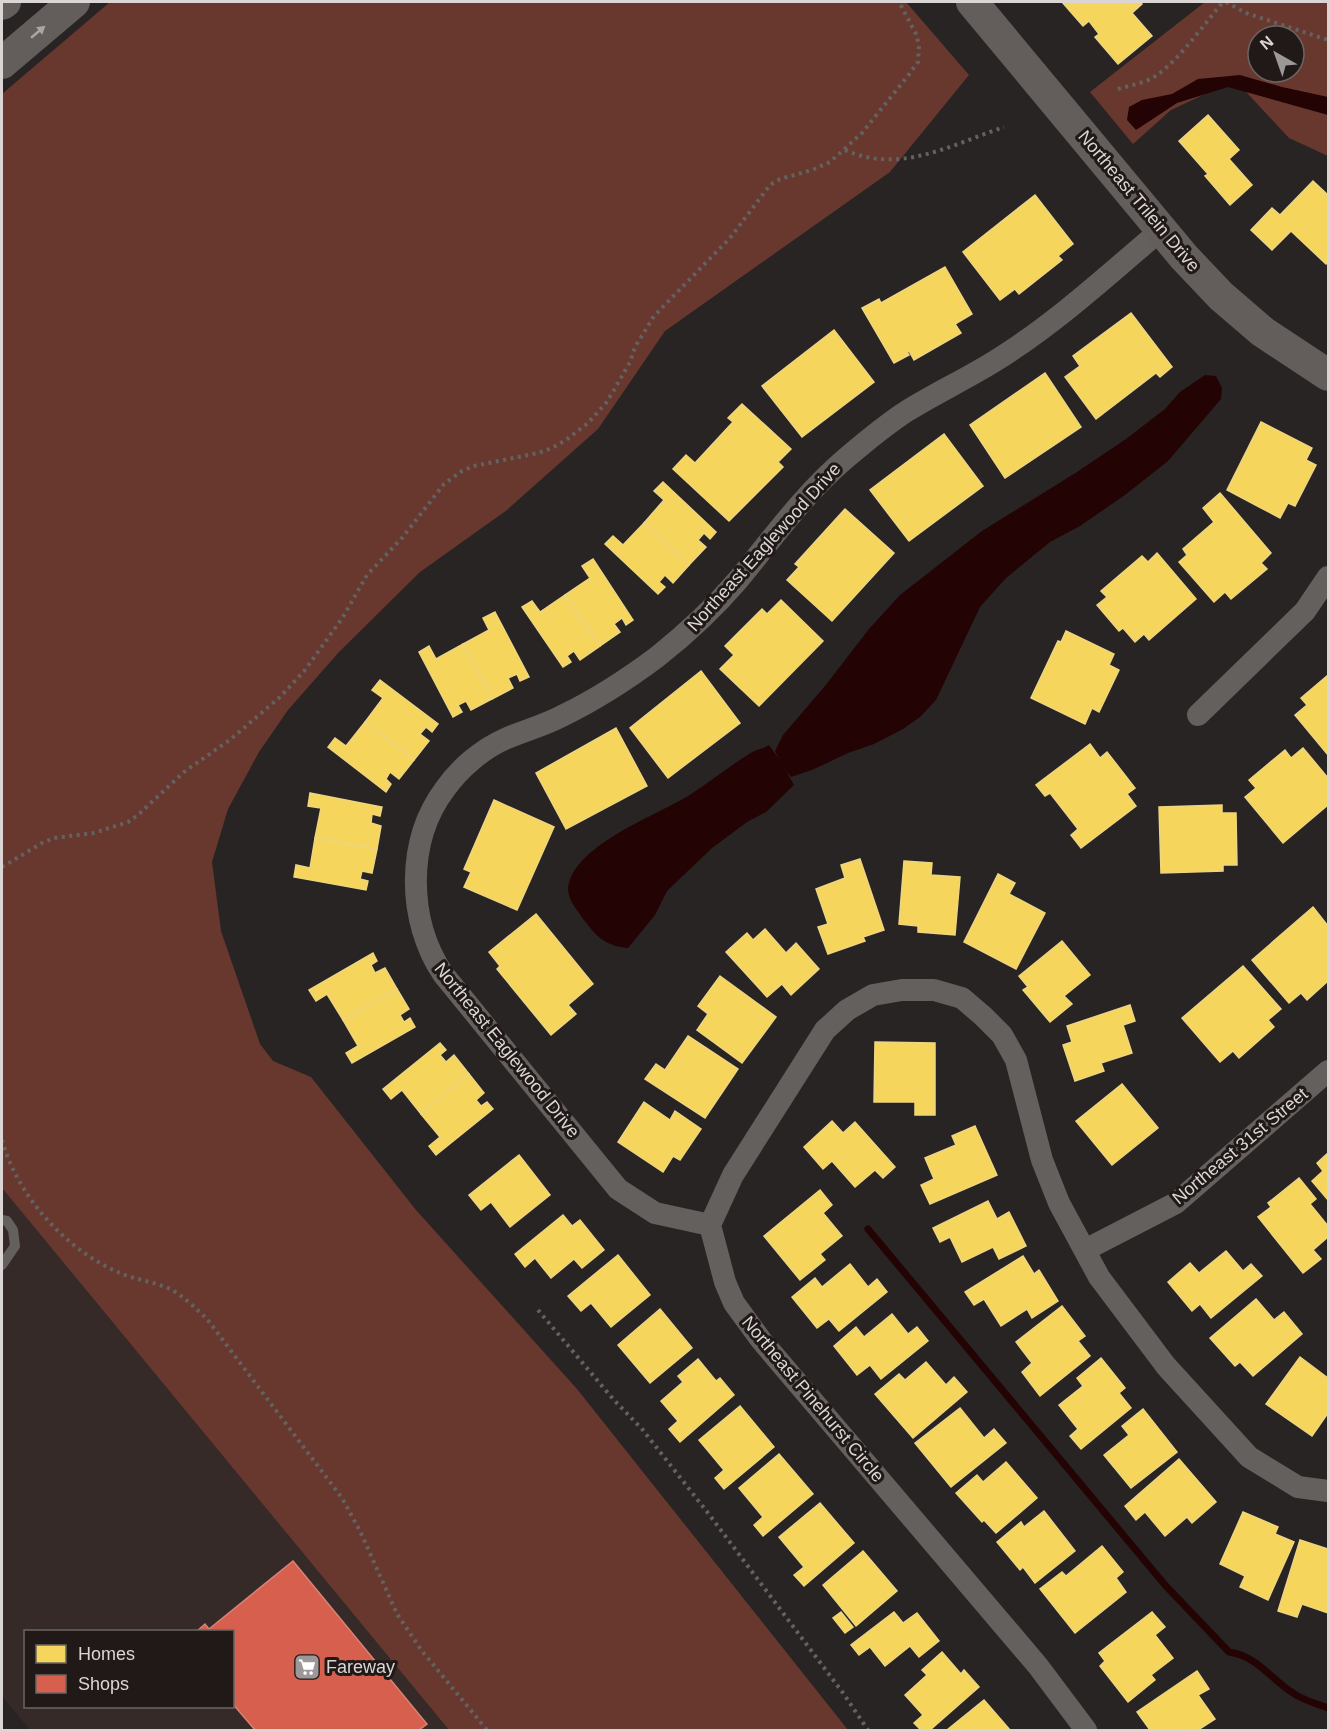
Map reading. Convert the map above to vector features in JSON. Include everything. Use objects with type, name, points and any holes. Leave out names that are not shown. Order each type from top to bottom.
[{"type":"street","points":[[2,63],[75,2]]},
{"type":"street","name":"Northeast Trilein Drive","points":[[972,2],[1221,296],[1263,332],[1329,375]]},
{"type":"street","name":"Northeast Eaglewood Drive","points":[[710,1225],[655,1213],[618,1189],[443,974],[430,953],[418,916],[417,871],[420,844],[428,817],[444,790],[479,755],[503,740],[562,716],[654,659],[676,642],[737,581],[804,497],[866,441],[906,412],[995,362],[1040,331],[1162,229]]},
{"type":"street","points":[[1198,715],[1305,611],[1329,577]]},
{"type":"street","points":[[710,1225],[734,1175],[825,1030],[846,1010],[873,995],[902,990],[934,990],[962,999],[1002,1035],[1016,1060],[1042,1160],[1059,1203],[1099,1277],[1166,1366],[1249,1457],[1298,1487],[1329,1491]]},
{"type":"street","name":"Northeast 31st Street","points":[[1084,1250],[1176,1203],[1329,1071]]},
{"type":"street","name":"Northeast Pinehurst Circle","points":[[710,1225],[725,1282],[734,1303],[761,1340],[1038,1666],[1086,1731]]},
{"type":"lane","points":[[2,1220],[6,1221],[13,1230],[15,1246],[2,1265]]},
{"type":"path","points":[[2,867],[48,840],[94,833],[128,822],[148,807],[183,772],[231,739],[280,697],[305,670],[343,617],[368,575],[402,538],[444,484],[462,471],[474,466],[552,448],[579,431],[610,397],[630,362],[635,347],[654,316],[730,238],[770,185],[780,179],[813,170],[830,162],[845,150],[862,133],[918,62],[920,53],[916,34],[899,2]]},
{"type":"path","points":[[1118,89],[1149,80],[1158,74],[1224,2],[1246,13],[1329,39]]},
{"type":"path","points":[[845,150],[858,156],[877,158],[925,156],[1004,127]]},
{"type":"path","points":[[2,1140],[11,1164],[31,1198],[73,1246],[90,1258],[122,1274],[171,1290],[194,1306],[207,1319],[342,1498],[360,1531],[397,1614],[422,1651],[487,1731]]},
{"type":"path","points":[[538,1310],[613,1399],[642,1429],[708,1513],[843,1693],[868,1731]]},
{"type":"shaded area","points":[[110,2],[906,2],[969,75],[890,172],[665,331],[598,429],[507,510],[420,572],[339,652],[288,710],[259,752],[228,809],[212,862],[221,931],[260,1044],[273,1061],[311,1077],[416,1210],[577,1389],[848,1730],[449,1730],[2,1188],[2,94]]},
{"type":"shaded area","points":[[1205,2],[1328,2],[1328,156],[1289,138],[1235,80],[1171,110],[1133,144],[1090,92]]},
{"type":"shaded area","points":[[1240,75],[1246,77],[1246,84],[1272,84],[1328,97],[1328,115],[1228,87],[1177,103],[1136,130],[1127,120],[1129,107],[1142,100],[1172,94],[1198,79]]},
{"type":"shaded area","points":[[1205,375],[1216,376],[1222,388],[1221,399],[1168,461],[1125,495],[1080,526],[1050,542],[1006,578],[980,607],[936,700],[920,717],[874,744],[812,770],[791,777],[786,771],[794,785],[766,812],[747,822],[712,848],[667,891],[655,915],[628,948],[606,942],[591,929],[571,901],[568,892],[569,883],[576,869],[588,855],[620,832],[688,796],[751,753],[769,745],[779,759],[775,751],[783,735],[869,629],[900,595],[982,531],[1126,439],[1165,409],[1180,392]]},
{"type":"shaded area","points":[[2,1188],[449,1730],[30,1730],[2,1696]]},
{"type":"building: Homes","points":[[1062,2],[1140,2],[1142,4],[1132,13],[1152,36],[1118,64],[1095,37],[1099,34],[1089,21],[1083,26]]},
{"type":"building: Homes","points":[[1208,115],[1239,150],[1229,159],[1252,185],[1230,205],[1205,176],[1208,174],[1179,141]]},
{"type":"building: Homes","points":[[1313,181],[1328,195],[1328,262],[1326,264],[1291,231],[1272,250],[1251,230],[1272,208],[1280,215]]},
{"type":"building: Homes","points":[[1035,195],[1073,244],[1058,256],[1062,260],[1019,294],[1015,289],[1000,300],[963,252]]},
{"type":"building: Homes","points":[[945,267],[972,314],[955,324],[961,333],[914,360],[909,351],[907,352],[909,355],[894,363],[862,308],[879,299],[881,303]]},
{"type":"building: Homes","points":[[1131,313],[1172,367],[1160,377],[1156,373],[1096,419],[1065,377],[1080,366],[1073,356]]},
{"type":"building: Homes","points":[[834,330],[874,382],[802,437],[762,386]]},
{"type":"building: Homes","points":[[1045,373],[1081,427],[1005,478],[970,425]]},
{"type":"building: Homes","points":[[742,404],[791,449],[778,462],[783,467],[729,521],[673,469],[686,455],[695,463],[733,422],[728,418]]},
{"type":"building: Homes","points":[[1261,422],[1312,448],[1306,460],[1316,465],[1295,506],[1288,503],[1280,518],[1227,490]]},
{"type":"building: Homes","points":[[944,434],[983,486],[909,541],[870,490]]},
{"type":"building: Homes","points":[[663,482],[716,532],[710,539],[704,533],[698,540],[706,547],[689,565],[644,523],[664,500],[654,491]]},
{"type":"building: Homes","points":[[1220,493],[1271,553],[1261,563],[1267,569],[1231,599],[1225,592],[1214,602],[1179,562],[1187,555],[1183,549],[1214,522],[1203,508]]},
{"type":"building: Homes","points":[[845,509],[894,553],[832,621],[787,580],[799,567],[795,564]]},
{"type":"building: Homes","points":[[644,523],[689,565],[673,583],[665,575],[659,582],[665,587],[658,594],[605,544],[613,536],[623,545]]},
{"type":"building: Homes","points":[[1157,553],[1196,599],[1149,640],[1144,634],[1135,642],[1123,628],[1119,631],[1097,605],[1107,597],[1101,591],[1142,556],[1148,562]]},
{"type":"building: Homes","points":[[593,559],[633,620],[626,625],[622,618],[614,624],[620,632],[600,646],[565,595],[590,578],[582,566]]},
{"type":"building: Homes","points":[[565,595],[600,646],[580,660],[574,651],[567,656],[571,662],[563,667],[522,607],[532,601],[540,612]]},
{"type":"building: Homes","points":[[781,600],[823,641],[759,706],[720,669],[734,655],[725,646],[762,609],[767,614]]},
{"type":"building: Homes","points":[[495,612],[529,677],[520,681],[517,674],[508,678],[513,688],[492,699],[463,644],[489,630],[483,618]]},
{"type":"building: Homes","points":[[1066,631],[1114,654],[1109,665],[1119,670],[1099,712],[1092,708],[1085,724],[1031,698],[1058,641],[1061,642]]},
{"type":"building: Homes","points":[[463,644],[492,699],[471,710],[466,701],[458,705],[462,712],[453,717],[419,652],[429,646],[436,659]]},
{"type":"building: Homes","points":[[701,671],[740,723],[668,778],[630,728]]},
{"type":"building: Homes","points":[[1328,675],[1328,755],[1295,715],[1307,705],[1301,698]]},
{"type":"building: Homes","points":[[380,680],[438,724],[432,732],[426,727],[420,734],[429,741],[414,760],[365,722],[383,698],[372,690]]},
{"type":"building: Homes","points":[[365,722],[414,760],[399,779],[390,772],[386,779],[391,784],[386,792],[328,747],[335,738],[346,746]]},
{"type":"building: Homes","points":[[616,728],[647,786],[566,829],[536,773]]},
{"type":"building: Homes","points":[[1090,744],[1100,758],[1107,752],[1135,788],[1127,794],[1136,806],[1081,848],[1071,835],[1078,829],[1050,793],[1045,796],[1036,785]]},
{"type":"building: Homes","points":[[1303,748],[1328,778],[1328,805],[1283,843],[1245,797],[1256,788],[1249,780],[1285,750],[1291,758]]},
{"type":"building: Homes","points":[[310,793],[382,807],[380,816],[372,814],[371,823],[381,826],[377,849],[315,838],[321,808],[308,806]]},
{"type":"building: Homes","points":[[494,800],[554,827],[517,910],[464,887],[471,872],[464,869]]},
{"type":"building: Homes","points":[[1222,805],[1222,813],[1236,813],[1237,865],[1223,865],[1223,871],[1161,873],[1159,807]]},
{"type":"building: Homes","points":[[315,838],[377,849],[372,873],[362,871],[360,879],[368,881],[366,890],[294,877],[296,865],[310,868]]},
{"type":"building: Homes","points":[[860,859],[884,930],[863,937],[865,941],[828,954],[818,927],[828,924],[816,889],[845,878],[841,865]]},
{"type":"building: Homes","points":[[904,861],[932,863],[931,875],[960,877],[955,935],[918,932],[918,926],[899,924]]},
{"type":"building: Homes","points":[[998,874],[1015,883],[1009,894],[1045,913],[1016,969],[964,942]]},
{"type":"building: Homes","points":[[1313,907],[1328,926],[1328,981],[1307,1000],[1301,993],[1289,1003],[1252,960]]},
{"type":"building: Homes","points":[[536,914],[593,984],[568,1005],[576,1014],[551,1035],[497,969],[500,966],[489,952]]},
{"type":"building: Homes","points":[[765,929],[786,953],[796,943],[819,969],[791,995],[782,984],[767,997],[726,952],[747,933],[753,940]]},
{"type":"building: Homes","points":[[1062,941],[1090,975],[1064,996],[1072,1004],[1050,1022],[1023,990],[1028,987],[1019,976]]},
{"type":"building: Homes","points":[[373,953],[377,961],[371,965],[375,973],[385,968],[397,989],[343,1020],[327,994],[316,1001],[309,990]]},
{"type":"building: Homes","points":[[1243,966],[1281,1009],[1268,1020],[1274,1027],[1239,1058],[1233,1051],[1220,1062],[1182,1018]]},
{"type":"building: Homes","points":[[720,976],[776,1017],[742,1063],[697,1030],[708,1014],[698,1006]]},
{"type":"building: Homes","points":[[397,989],[409,1009],[400,1015],[404,1022],[410,1018],[415,1027],[352,1063],[346,1053],[358,1046],[343,1020]]},
{"type":"building: Homes","points":[[1130,1005],[1135,1021],[1123,1025],[1132,1053],[1101,1063],[1104,1071],[1075,1081],[1063,1045],[1072,1042],[1067,1026]]},
{"type":"building: Homes","points":[[688,1036],[738,1069],[705,1118],[645,1079],[656,1064],[665,1070]]},
{"type":"building: Homes","points":[[875,1042],[935,1043],[935,1115],[915,1115],[915,1102],[874,1102]]},
{"type":"building: Homes","points":[[440,1043],[446,1050],[440,1055],[446,1062],[454,1055],[469,1074],[421,1114],[402,1090],[391,1099],[383,1089]]},
{"type":"building: Homes","points":[[469,1074],[484,1093],[476,1100],[481,1106],[487,1102],[493,1109],[436,1155],[429,1146],[440,1137],[421,1114]]},
{"type":"building: Homes","points":[[1122,1084],[1158,1128],[1112,1165],[1076,1121]]},
{"type":"building: Homes","points":[[644,1102],[670,1120],[675,1111],[701,1129],[680,1160],[673,1156],[663,1172],[618,1142]]},
{"type":"building: Homes","points":[[832,1121],[843,1133],[855,1122],[895,1167],[883,1178],[875,1170],[855,1187],[832,1161],[823,1169],[804,1147]]},
{"type":"building: Homes","points":[[975,1126],[997,1175],[930,1204],[921,1185],[934,1179],[925,1158],[956,1145],[952,1136]]},
{"type":"building: Homes","points":[[1328,1153],[1328,1200],[1312,1181],[1323,1171],[1317,1163]]},
{"type":"building: Homes","points":[[519,1155],[550,1195],[510,1227],[491,1202],[481,1210],[469,1195]]},
{"type":"building: Homes","points":[[1299,1178],[1316,1199],[1310,1204],[1328,1226],[1328,1237],[1313,1250],[1321,1259],[1303,1273],[1258,1217],[1271,1207],[1268,1203]]},
{"type":"building: Homes","points":[[820,1190],[832,1205],[823,1213],[842,1236],[820,1254],[825,1260],[800,1280],[764,1236]]},
{"type":"building: Homes","points":[[988,1201],[997,1219],[1009,1212],[1026,1246],[999,1259],[993,1247],[962,1262],[950,1237],[940,1242],[933,1228]]},
{"type":"building: Homes","points":[[563,1215],[572,1226],[580,1220],[604,1250],[582,1268],[574,1259],[551,1278],[535,1258],[525,1267],[515,1254]]},
{"type":"building: Homes","points":[[1226,1251],[1243,1271],[1251,1264],[1262,1276],[1211,1318],[1200,1304],[1192,1311],[1168,1282],[1190,1263],[1199,1273]]},
{"type":"building: Homes","points":[[618,1255],[650,1295],[611,1327],[591,1303],[581,1311],[568,1296]]},
{"type":"building: Homes","points":[[1023,1256],[1034,1274],[1039,1270],[1058,1301],[1032,1318],[1027,1309],[1001,1326],[984,1299],[974,1305],[965,1292]]},
{"type":"building: Homes","points":[[850,1264],[868,1287],[877,1279],[887,1292],[839,1331],[829,1319],[817,1328],[792,1297],[815,1278],[822,1287]]},
{"type":"building: Homes","points":[[1256,1299],[1274,1320],[1284,1312],[1302,1334],[1253,1376],[1240,1362],[1235,1366],[1210,1338]]},
{"type":"building: Homes","points":[[1062,1306],[1085,1336],[1078,1341],[1090,1356],[1040,1396],[1022,1372],[1032,1363],[1016,1342]]},
{"type":"building: Homes","points":[[660,1309],[692,1348],[650,1383],[618,1345]]},
{"type":"building: Homes","points":[[892,1314],[908,1334],[917,1327],[928,1341],[881,1379],[870,1365],[857,1375],[834,1346],[856,1327],[864,1337]]},
{"type":"building: Homes","points":[[1300,1357],[1328,1378],[1328,1413],[1312,1436],[1266,1404]]},
{"type":"building: Homes","points":[[1101,1358],[1125,1388],[1119,1393],[1131,1408],[1081,1449],[1070,1436],[1078,1429],[1059,1405],[1083,1386],[1077,1378]]},
{"type":"building: Homes","points":[[698,1359],[716,1381],[720,1378],[734,1395],[680,1442],[669,1429],[678,1421],[661,1401],[683,1382],[678,1376]]},
{"type":"building: Homes","points":[[926,1362],[946,1385],[954,1377],[967,1392],[913,1438],[875,1394],[899,1374],[905,1380]]},
{"type":"building: Homes","points":[[740,1406],[774,1447],[724,1489],[715,1478],[724,1470],[699,1440]]},
{"type":"building: Homes","points":[[960,1408],[984,1438],[994,1429],[1006,1443],[951,1487],[915,1443]]},
{"type":"building: Homes","points":[[1143,1409],[1177,1452],[1131,1488],[1104,1455],[1129,1435],[1122,1426]]},
{"type":"building: Homes","points":[[779,1454],[813,1494],[763,1536],[754,1525],[763,1517],[739,1488]]},
{"type":"building: Homes","points":[[1179,1459],[1216,1502],[1192,1523],[1187,1517],[1165,1536],[1145,1512],[1136,1520],[1125,1506]]},
{"type":"building: Homes","points":[[1006,1462],[1037,1498],[996,1533],[984,1520],[982,1522],[956,1493],[977,1475],[983,1482]]},
{"type":"building: Homes","points":[[820,1503],[854,1543],[804,1586],[794,1575],[804,1567],[779,1537]]},
{"type":"building: Homes","points":[[1044,1511],[1075,1551],[1035,1583],[1023,1567],[1020,1570],[997,1542],[1021,1522],[1024,1527]]},
{"type":"building: Homes","points":[[1243,1512],[1278,1527],[1275,1534],[1294,1542],[1268,1600],[1240,1587],[1245,1576],[1220,1564]]},
{"type":"building: Homes","points":[[1300,1540],[1328,1549],[1328,1613],[1302,1604],[1297,1617],[1278,1611]]},
{"type":"building: Homes","points":[[1102,1546],[1123,1572],[1116,1578],[1126,1592],[1075,1633],[1040,1589],[1062,1572],[1066,1576]]},
{"type":"building: Homes","points":[[863,1551],[897,1591],[856,1626],[823,1585]]},
{"type":"building: Homes","points":[[841,1612],[853,1627],[845,1633],[833,1618]]},
{"type":"building: Homes","points":[[894,1612],[903,1623],[917,1613],[939,1641],[919,1657],[910,1646],[885,1666],[870,1647],[859,1655],[851,1645]]},
{"type":"building: Homes","points":[[1152,1612],[1165,1627],[1155,1635],[1173,1658],[1151,1675],[1155,1680],[1128,1702],[1100,1666],[1105,1661],[1099,1653]]},
{"type":"building: Homes","points":[[942,1652],[961,1674],[964,1670],[979,1687],[930,1730],[921,1730],[914,1723],[923,1715],[905,1695],[927,1675],[922,1670]]},
{"type":"building: Homes","points":[[1197,1671],[1209,1689],[1198,1695],[1215,1719],[1198,1730],[1150,1730],[1137,1712]]},
{"type":"building: Homes","points":[[984,1700],[1010,1730],[947,1730]]},
{"type":"building: Shops","name":"Fareway","points":[[293,1561],[427,1724],[419,1730],[255,1730],[234,1705],[234,1630],[198,1630],[205,1624],[209,1629]]},
{"type":"waterway","points":[[868,1229],[1165,1585],[1229,1652],[1239,1654],[1256,1663],[1297,1696],[1328,1708]]},
{"type":"place","name":"Fareway","points":[[307,1667]]}]
